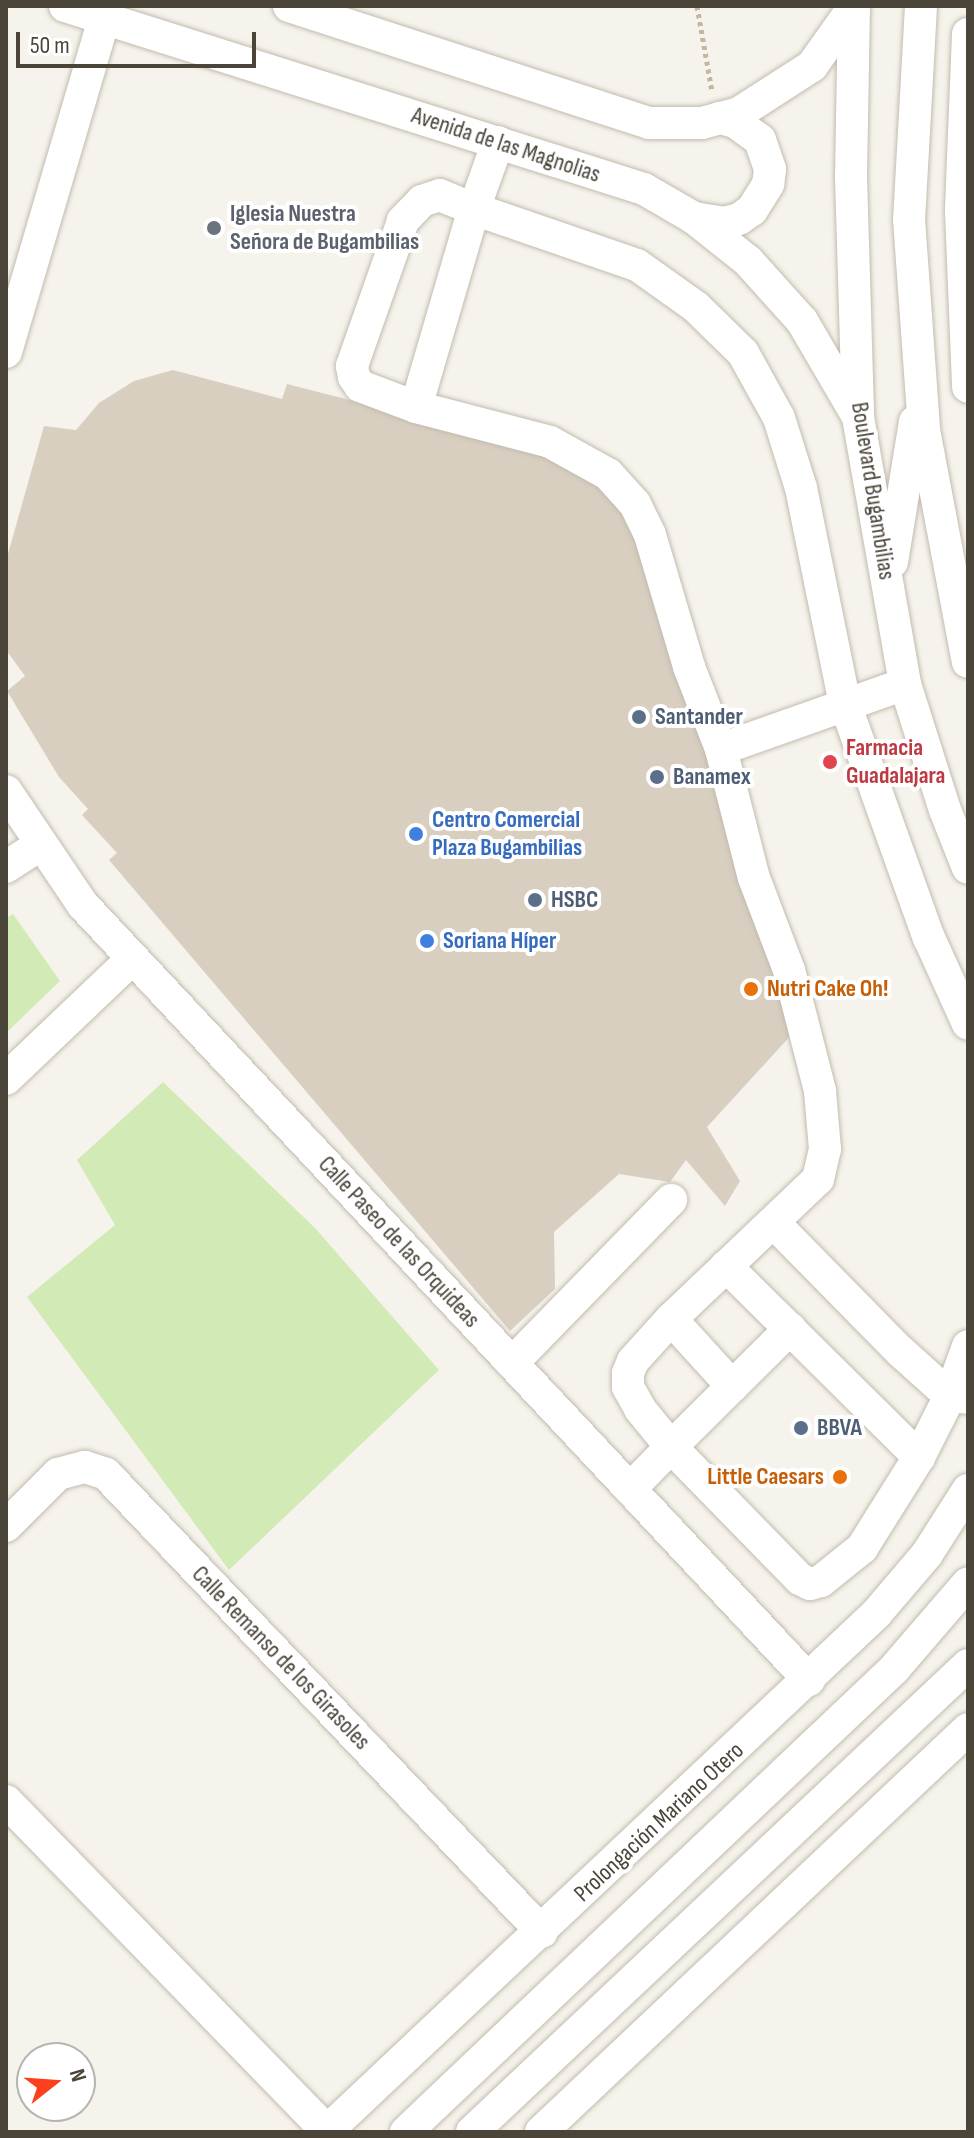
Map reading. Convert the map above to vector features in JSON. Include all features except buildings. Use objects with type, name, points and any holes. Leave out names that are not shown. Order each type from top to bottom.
[{"type":"street","name":"Avenida de las Magnolias","points":[[65,6],[107,11],[644,189],[694,218],[748,261],[802,321],[858,417]]},
{"type":"street","points":[[289,6],[649,123],[702,123],[739,113],[812,66],[854,6]]},
{"type":"street","name":"Boulevard Bugambilias","points":[[854,6],[851,176],[858,417],[905,684],[945,810],[968,868]]},
{"type":"street","points":[[921,6],[909,219],[924,430],[968,662]]},
{"type":"street","points":[[6,352],[107,11]]},
{"type":"street","points":[[968,34],[961,211],[968,387]]},
{"type":"street","points":[[694,218],[724,223],[739,219],[752,210],[768,184],[770,169],[760,140],[735,122],[720,118]]},
{"type":"street","points":[[416,407],[474,209],[498,142]]},
{"type":"street","points":[[968,1024],[929,938],[845,704],[801,488],[779,418],[743,353],[696,307],[637,265],[440,195],[422,201],[403,221],[352,366],[360,386],[416,407],[550,442],[591,463],[626,491],[650,535],[689,667],[721,749],[754,878],[789,970],[808,1036],[825,1125],[825,1149],[818,1179],[671,1319],[633,1361],[627,1380],[632,1397],[671,1447],[792,1572],[810,1584],[831,1576],[862,1548],[959,1397],[968,1346]]},
{"type":"street","points":[[888,588],[921,383]]},
{"type":"street","points":[[721,749],[905,684]]},
{"type":"street","name":"Calle Paseo de las Orquideas","points":[[6,791],[83,905],[809,1680]]},
{"type":"street","points":[[6,867],[40,845]]},
{"type":"street","points":[[6,1079],[133,958]]},
{"type":"street","points":[[512,1363],[671,1200]]},
{"type":"street","points":[[774,1223],[900,1351],[959,1397]]},
{"type":"street","points":[[726,1266],[919,1457]]},
{"type":"street","points":[[671,1319],[732,1386]]},
{"type":"street","points":[[630,1489],[790,1329]]},
{"type":"street","name":"Calle Remanso de los Girasoles","points":[[6,1526],[58,1474],[85,1467],[106,1474],[542,1932]]},
{"type":"street","name":"Prolongación Mariano Otero","points":[[326,2132],[542,1932],[876,1614],[927,1554],[968,1490]]},
{"type":"street","name":"Prolongación Mariano Otero","points":[[406,2132],[894,1669],[968,1583]]},
{"type":"street","points":[[472,2132],[968,1665]]},
{"type":"street","points":[[541,2132],[968,1729]]},
{"type":"street","points":[[6,1801],[326,2132]]},
{"type":"path","points":[[697,6],[706,73],[720,118]]},
{"type":"green space","points":[[13,914],[60,981],[6,1033],[6,918]]},
{"type":"green space","points":[[163,1082],[315,1228],[439,1370],[229,1570],[27,1297],[115,1225],[77,1160]]},
{"type":"place","name":"Iglesia Nuestra Señora de Bugambilias","points":[[214,228]]},
{"type":"place","name":"Santander","points":[[639,717]]},
{"type":"place","name":"Farmacia Guadalajara","points":[[830,762]]},
{"type":"place","name":"Banamex","points":[[657,777]]},
{"type":"place","name":"Centro Comercial Plaza Bugambilias","points":[[416,834]]},
{"type":"place","name":"HSBC","points":[[535,900]]},
{"type":"place","name":"Soriana Híper","points":[[427,941]]},
{"type":"place","name":"Nutri Cake Oh!","points":[[751,989]]},
{"type":"place","name":"BBVA","points":[[801,1428]]},
{"type":"place","name":"Little Caesars","points":[[840,1477]]}]
